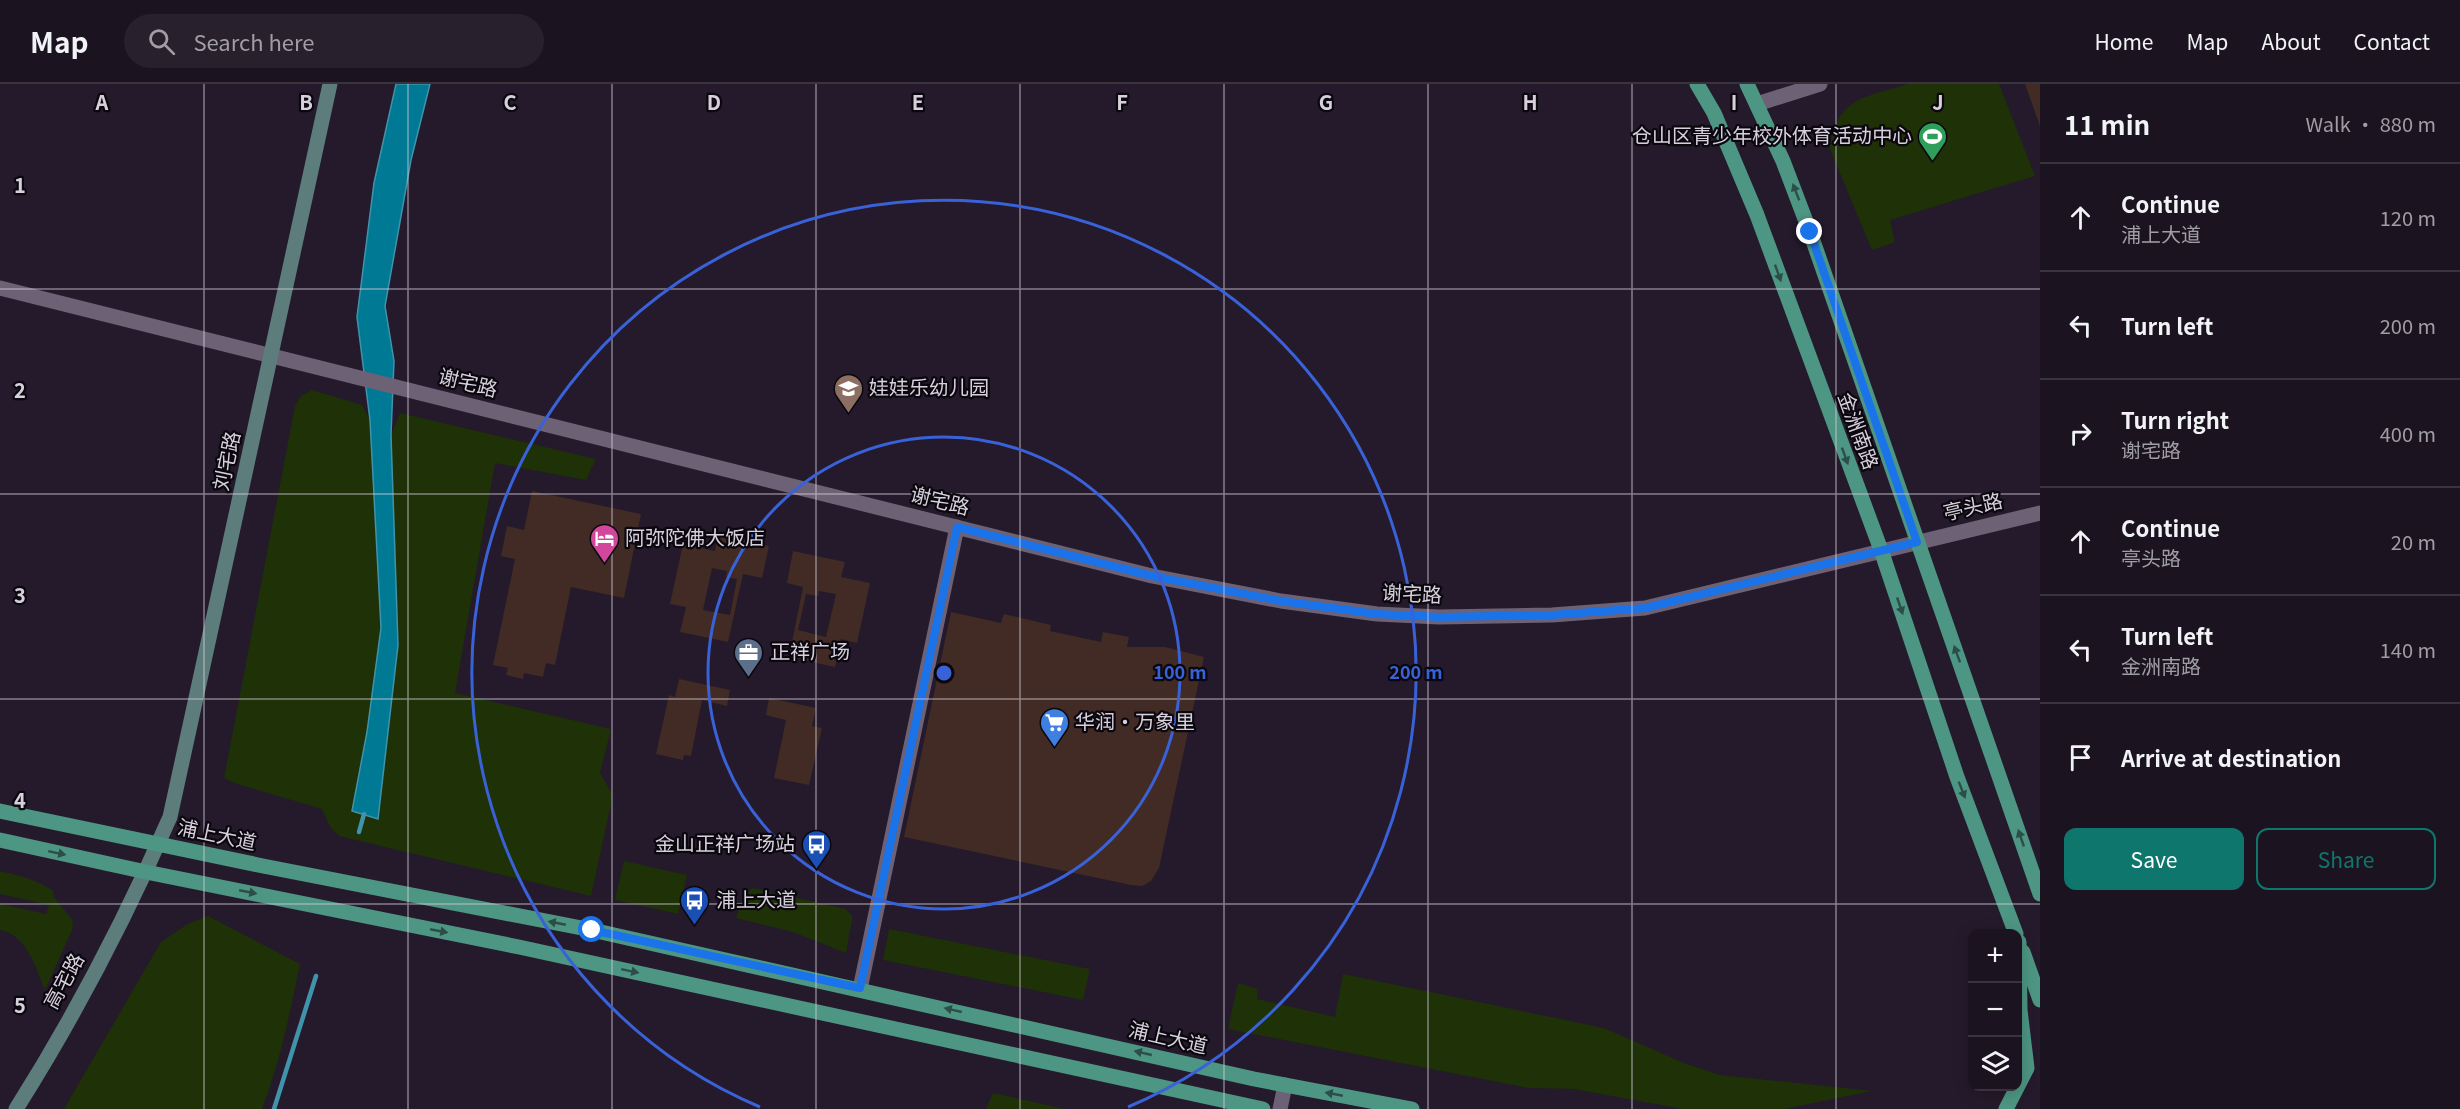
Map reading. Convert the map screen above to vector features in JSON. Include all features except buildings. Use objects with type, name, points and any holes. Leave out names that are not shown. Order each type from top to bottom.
[{"type":"main road","name":"刘宅路","points":[[146,872],[171,818],[330,84]]},
{"type":"main road","name":"金洲南路","points":[[1697,84],[1713,113],[1757,215],[1881,550],[1957,777],[2015,929]]},
{"type":"main road","name":"金洲南路","points":[[1747,84],[1803,212],[2040,894]]},
{"type":"main road","name":"浦上大道","points":[[0,811],[592,930],[860,988],[1285,1085],[1412,1109]]},
{"type":"main road","points":[[0,840],[146,872],[519,947],[1263,1109]]},
{"type":"main road","name":"高宅路","points":[[16,1109],[93,974],[146,872]]},
{"type":"main road","name":"金洲南路","points":[[2022,949],[2040,1000]]},
{"type":"main road","points":[[2006,1109],[2027,1068],[2019,983]]},
{"type":"street","points":[[1757,104],[1820,84]]},
{"type":"street","name":"谢宅路","points":[[0,288],[1152,576],[1281,601],[1377,614],[1439,617],[1552,615],[1645,608],[1881,550]]},
{"type":"street","name":"亭头路","points":[[1881,550],[2040,513]]},
{"type":"street","points":[[860,988],[957,527]]},
{"type":"street","points":[[1280,1109],[1285,1085]]},
{"type":"green space","name":"仓山区青少年校外体育活动中心","points":[[1908,84],[1999,84],[2035,176],[1890,220],[1895,242],[1872,250],[1830,149],[1839,118],[1846,109],[1866,97]]},
{"type":"green space","points":[[312,390],[362,405],[370,420],[381,628],[367,732],[352,810],[378,818],[391,435],[400,413],[596,459],[586,480],[495,463],[455,693],[611,729],[600,773],[612,794],[611,804],[591,896],[339,836],[330,827],[322,809],[224,778],[295,406],[301,396]]},
{"type":"green space","points":[[624,861],[687,875],[678,914],[615,900]]},
{"type":"green space","points":[[0,871],[21,876],[53,891],[54,897],[73,921],[72,930],[45,990],[24,945],[9,933],[0,930],[0,904],[46,914],[49,905],[0,894]]},
{"type":"green space","points":[[753,888],[846,909],[852,916],[852,920],[846,953],[793,932],[736,918],[744,893]]},
{"type":"green space","points":[[208,916],[300,964],[279,1055],[262,1109],[64,1109],[161,942],[186,925]]},
{"type":"green space","points":[[889,929],[1090,969],[1083,1000],[883,960]]},
{"type":"green space","points":[[1343,974],[1604,1028],[1684,1063],[1720,1075],[1872,1091],[1784,1109],[1683,1109],[1574,1089],[1528,1088],[1228,1029],[1238,983],[1258,989],[1257,999],[1335,1017]]},
{"type":"green space","points":[[993,1093],[1065,1109],[986,1109]]},
{"type":"water","points":[[396,84],[430,84],[411,160],[385,306],[394,361],[391,435],[398,645],[378,819],[352,811],[367,732],[381,628],[370,420],[357,317],[374,183]]},
{"type":"waterway","points":[[359,832],[364,814]]},
{"type":"waterway","points":[[274,1109],[316,976]]},
{"type":"place","name":"仓山区青少年校外体育活动中心","points":[[1933,162]]},
{"type":"place","name":"娃娃乐幼儿园","points":[[848,414]]},
{"type":"place","name":"阿弥陀佛大饭店","points":[[604,564]]},
{"type":"place","name":"正祥广场","points":[[749,678]]},
{"type":"place","name":"华润·万象里","points":[[1054,748]]},
{"type":"place","name":"金山正祥广场站","points":[[816,870]]},
{"type":"place","name":"浦上大道","points":[[695,926]]},
{"type":"route","points":[[592,930],[860,988],[957,527],[1152,576],[1281,601],[1377,614],[1439,617],[1552,615],[1645,608],[1917,542],[1810,232]]}]
